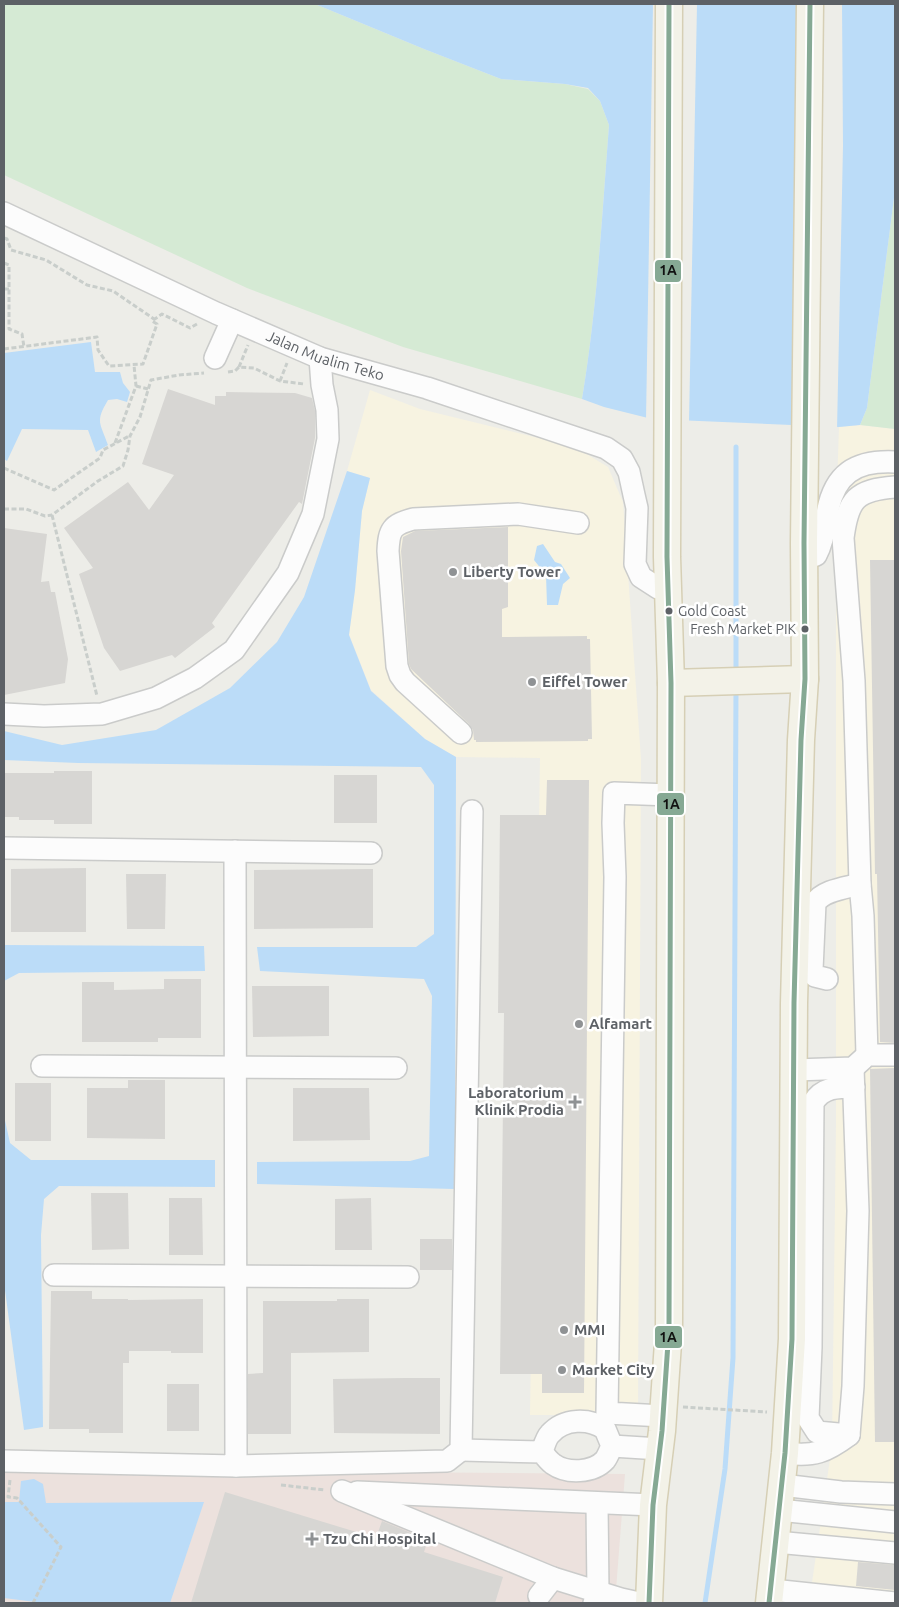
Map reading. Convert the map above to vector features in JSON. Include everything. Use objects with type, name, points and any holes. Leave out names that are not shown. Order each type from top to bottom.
[{"type":"main road","points":[[649,1603],[653,1505],[660,1449],[671,1411],[669,1318],[671,683],[667,496],[669,4]]},
{"type":"main road","points":[[771,1596],[785,1452],[792,1339],[794,1003],[801,740],[805,680],[804,561],[810,4]]},
{"type":"main road","points":[[671,683],[805,680]]},
{"type":"street","name":"Jalan Mualim Teko","points":[[4,213],[224,317],[320,358],[444,394],[606,448],[622,459],[629,472],[637,508],[635,564],[642,577],[658,588],[668,590]]},
{"type":"street","points":[[216,368],[224,317]]},
{"type":"street","points":[[4,714],[44,716],[102,714],[156,698],[195,678],[234,650],[288,573],[313,514],[328,439],[327,410],[322,386],[320,358]]},
{"type":"street","points":[[804,561],[816,555],[822,545],[830,498],[838,481],[858,466],[895,462]]},
{"type":"street","points":[[785,1452],[809,1455],[836,1445],[849,1435],[853,1386],[858,1211],[857,1072],[864,916],[860,884],[854,681],[843,538],[846,517],[852,504],[862,494],[873,489],[895,487]]},
{"type":"street","points":[[634,495],[642,508],[651,511],[661,509],[667,496]]},
{"type":"street","points":[[461,733],[400,675],[397,666],[388,551],[392,528],[399,523],[413,518],[518,514],[578,524]]},
{"type":"street","points":[[804,561],[843,538]]},
{"type":"street","points":[[671,795],[614,794],[615,877],[607,1413],[671,1411]]},
{"type":"street","points":[[461,1450],[472,811]]},
{"type":"street","points":[[4,848],[371,853]]},
{"type":"street","points":[[235,851],[236,1466]]},
{"type":"street","points":[[827,979],[815,976],[812,970],[815,903],[817,899],[827,893],[860,884]]},
{"type":"street","points":[[849,1435],[817,1432],[808,1418],[811,1347],[813,1103],[818,1094],[841,1087],[857,1072],[895,1055]]},
{"type":"street","points":[[42,1066],[396,1068]]},
{"type":"street","points":[[794,1076],[857,1072]]},
{"type":"street","points":[[54,1275],[408,1277]]},
{"type":"street","points":[[4,1461],[236,1466],[447,1461],[461,1450],[542,1452],[553,1464],[568,1470],[580,1470],[595,1467],[604,1462],[612,1446],[605,1429],[591,1422],[581,1421],[560,1426],[548,1435],[542,1452]]},
{"type":"street","points":[[612,1446],[660,1449]]},
{"type":"street","points":[[639,1603],[596,1598],[553,1578],[342,1491],[653,1505]]},
{"type":"street","points":[[781,1498],[841,1492],[895,1494]]},
{"type":"street","points":[[781,1498],[895,1522]]},
{"type":"street","points":[[596,1598],[597,1503]]},
{"type":"street","points":[[776,1542],[895,1553]]},
{"type":"street","points":[[539,1596],[553,1578]]},
{"type":"street","points":[[771,1596],[895,1603]]},
{"type":"path","points":[[4,238],[7,239],[11,250],[46,260],[87,285],[113,291],[154,319],[152,321],[157,324],[143,364],[109,366],[98,350],[96,337],[4,349]]},
{"type":"path","points":[[4,263],[10,265],[9,329],[22,334],[24,347]]},
{"type":"path","points":[[4,275],[10,277]]},
{"type":"path","points":[[4,289],[10,289]]},
{"type":"path","points":[[154,319],[162,314],[190,328],[224,317]]},
{"type":"path","points":[[115,443],[136,386],[134,365]]},
{"type":"path","points":[[4,509],[26,509],[44,516],[52,515],[98,481],[123,466],[130,436],[140,417],[151,380],[216,368],[235,371],[239,368],[254,368],[280,381],[322,386]]},
{"type":"path","points":[[136,386],[148,389]]},
{"type":"path","points":[[4,474],[5,469],[54,490],[100,458],[103,450],[130,436]]},
{"type":"path","points":[[52,515],[102,714]]},
{"type":"path","points":[[671,1411],[767,1412]]},
{"type":"path","points":[[16,1498],[61,1546],[33,1603]]},
{"type":"shaded area","points":[[370,390],[420,409],[575,447],[608,467],[623,502],[641,759],[638,1415],[530,1415],[540,758],[456,757],[425,739],[371,690],[349,634],[362,511],[370,478],[347,471]]},
{"type":"shaded area","points":[[860,425],[895,429],[895,1603],[809,1603],[832,1445],[836,1124],[836,516],[839,427]]},
{"type":"shaded area","name":"Tzu Chi Hospital","points":[[4,1469],[625,1474],[615,1603],[4,1603]]},
{"type":"green space","points":[[4,4],[315,4],[501,79],[565,84],[588,89],[600,101],[609,125],[595,297],[582,399],[403,347],[247,288],[4,175]]},
{"type":"green space","points":[[895,190],[895,429],[860,425],[867,408]]},
{"type":"water","points":[[315,4],[895,4],[895,190],[867,408],[860,425],[839,427],[652,419],[604,407],[582,399],[595,297],[609,125],[600,101],[588,88],[565,84],[501,79]]},
{"type":"water","points":[[91,342],[95,372],[120,372],[123,383],[130,392],[127,402],[117,399],[108,400],[101,413],[100,422],[108,445],[96,452],[88,430],[22,429],[7,461],[4,459],[4,353]]},
{"type":"water","points":[[347,471],[370,478],[362,511],[349,635],[371,691],[425,739],[456,757],[455,1189],[257,1184],[257,1162],[410,1161],[429,1156],[432,996],[424,979],[260,971],[257,947],[416,947],[434,934],[434,785],[421,767],[78,763],[4,760],[4,731],[62,745],[156,730],[230,688],[277,642],[304,597]]},
{"type":"water","points":[[543,544],[555,562],[561,564],[570,578],[563,584],[558,605],[547,605],[546,575],[534,560],[537,546]]},
{"type":"water","points":[[4,945],[204,946],[205,971],[19,973],[4,981]]},
{"type":"water","points":[[4,1116],[10,1143],[31,1160],[215,1160],[215,1187],[59,1186],[44,1199],[41,1235],[43,1427],[24,1430],[4,1283]]},
{"type":"water","points":[[34,1479],[43,1484],[46,1503],[204,1502],[170,1603],[43,1603],[4,1598],[4,1502],[19,1502],[21,1481]]},
{"type":"pier","points":[[653,4],[697,4],[689,423],[646,420]]},
{"type":"pier","points":[[796,4],[842,4],[843,146],[837,430],[791,428],[797,148]]},
{"type":"building","points":[[168,389],[215,405],[215,396],[226,396],[226,392],[295,393],[312,398],[315,411],[315,438],[302,504],[299,502],[212,623],[215,627],[175,658],[172,655],[120,671],[104,648],[79,574],[93,568],[64,528],[128,482],[149,510],[174,475],[142,464]]},
{"type":"building","points":[[508,527],[508,607],[502,609],[502,637],[587,636],[587,639],[590,639],[592,739],[588,739],[588,741],[476,742],[473,730],[469,724],[411,669],[409,664],[401,551],[403,537],[415,531]]},
{"type":"building","points":[[4,528],[47,534],[41,582],[49,581],[51,592],[55,592],[68,659],[65,683],[4,695]]},
{"type":"building","points":[[870,560],[895,560],[895,1043],[880,1042],[877,874],[875,874]]},
{"type":"building","points":[[54,771],[92,771],[92,824],[54,824],[54,820],[19,820],[19,817],[4,817],[4,773],[54,773]]},
{"type":"building","points":[[334,775],[377,775],[377,823],[334,823]]},
{"type":"building","points":[[547,780],[589,780],[584,1393],[542,1393],[542,1374],[500,1374],[504,1013],[498,1013],[500,815],[546,815]]},
{"type":"building","points":[[86,868],[86,932],[11,932],[11,869]]},
{"type":"building","points":[[373,869],[373,928],[254,929],[254,870]]},
{"type":"building","points":[[126,874],[166,874],[165,929],[127,929]]},
{"type":"building","points":[[164,979],[201,979],[201,1038],[158,1038],[158,1042],[82,1042],[82,982],[114,982],[114,990],[164,989]]},
{"type":"building","points":[[252,986],[329,986],[329,1036],[253,1037]]},
{"type":"building","points":[[895,1068],[895,1442],[875,1442],[870,1069]]},
{"type":"building","points":[[128,1080],[165,1080],[165,1139],[87,1138],[87,1088],[128,1088]]},
{"type":"building","points":[[15,1083],[51,1083],[51,1141],[15,1141]]},
{"type":"building","points":[[293,1088],[369,1088],[370,1140],[293,1141]]},
{"type":"building","points":[[91,1193],[128,1193],[129,1249],[92,1250]]},
{"type":"building","points":[[169,1198],[202,1198],[203,1255],[169,1255]]},
{"type":"building","points":[[371,1198],[372,1250],[335,1250],[335,1199]]},
{"type":"building","points":[[420,1239],[452,1239],[452,1270],[420,1270]]},
{"type":"building","points":[[51,1291],[92,1291],[92,1299],[203,1299],[203,1353],[129,1351],[129,1363],[123,1363],[123,1433],[89,1433],[89,1429],[49,1429]]},
{"type":"building","points":[[337,1299],[369,1299],[369,1352],[291,1353],[291,1434],[248,1434],[248,1374],[263,1373],[263,1301],[337,1301]]},
{"type":"building","points":[[440,1378],[440,1434],[334,1433],[333,1379]]},
{"type":"building","points":[[167,1384],[199,1384],[199,1431],[167,1431]]},
{"type":"building","points":[[225,1492],[376,1538],[382,1521],[428,1540],[424,1552],[503,1577],[495,1603],[191,1603]]},
{"type":"building","points":[[858,1562],[895,1565],[895,1590],[856,1586]]},
{"type":"waterway","points":[[736,447],[736,674]]},
{"type":"waterway","points":[[705,1603],[725,1469],[733,1358],[736,687]]},
{"type":"transit line","name":"1A","points":[[649,1603],[653,1505],[662,1431],[669,1328],[671,683],[667,557],[669,4]]},
{"type":"transit line","name":"1A","points":[[769,1603],[785,1453],[792,1339],[794,1003],[801,740],[805,679],[804,543],[810,4]]},
{"type":"place","name":"Liberty Tower","points":[[453,572]]},
{"type":"place","name":"Gold Coast","points":[[669,611]]},
{"type":"place","name":"Fresh Market PIK","points":[[805,629]]},
{"type":"place","name":"Eiffel Tower","points":[[532,682]]},
{"type":"place","name":"Alfamart","points":[[579,1024]]},
{"type":"place","name":"Laboratorium Klinik Prodia","points":[[575,1102]]},
{"type":"place","name":"MMI","points":[[564,1330]]},
{"type":"place","name":"Market City","points":[[562,1370]]},
{"type":"place","name":"Tzu Chi Hospital","points":[[312,1539]]}]
